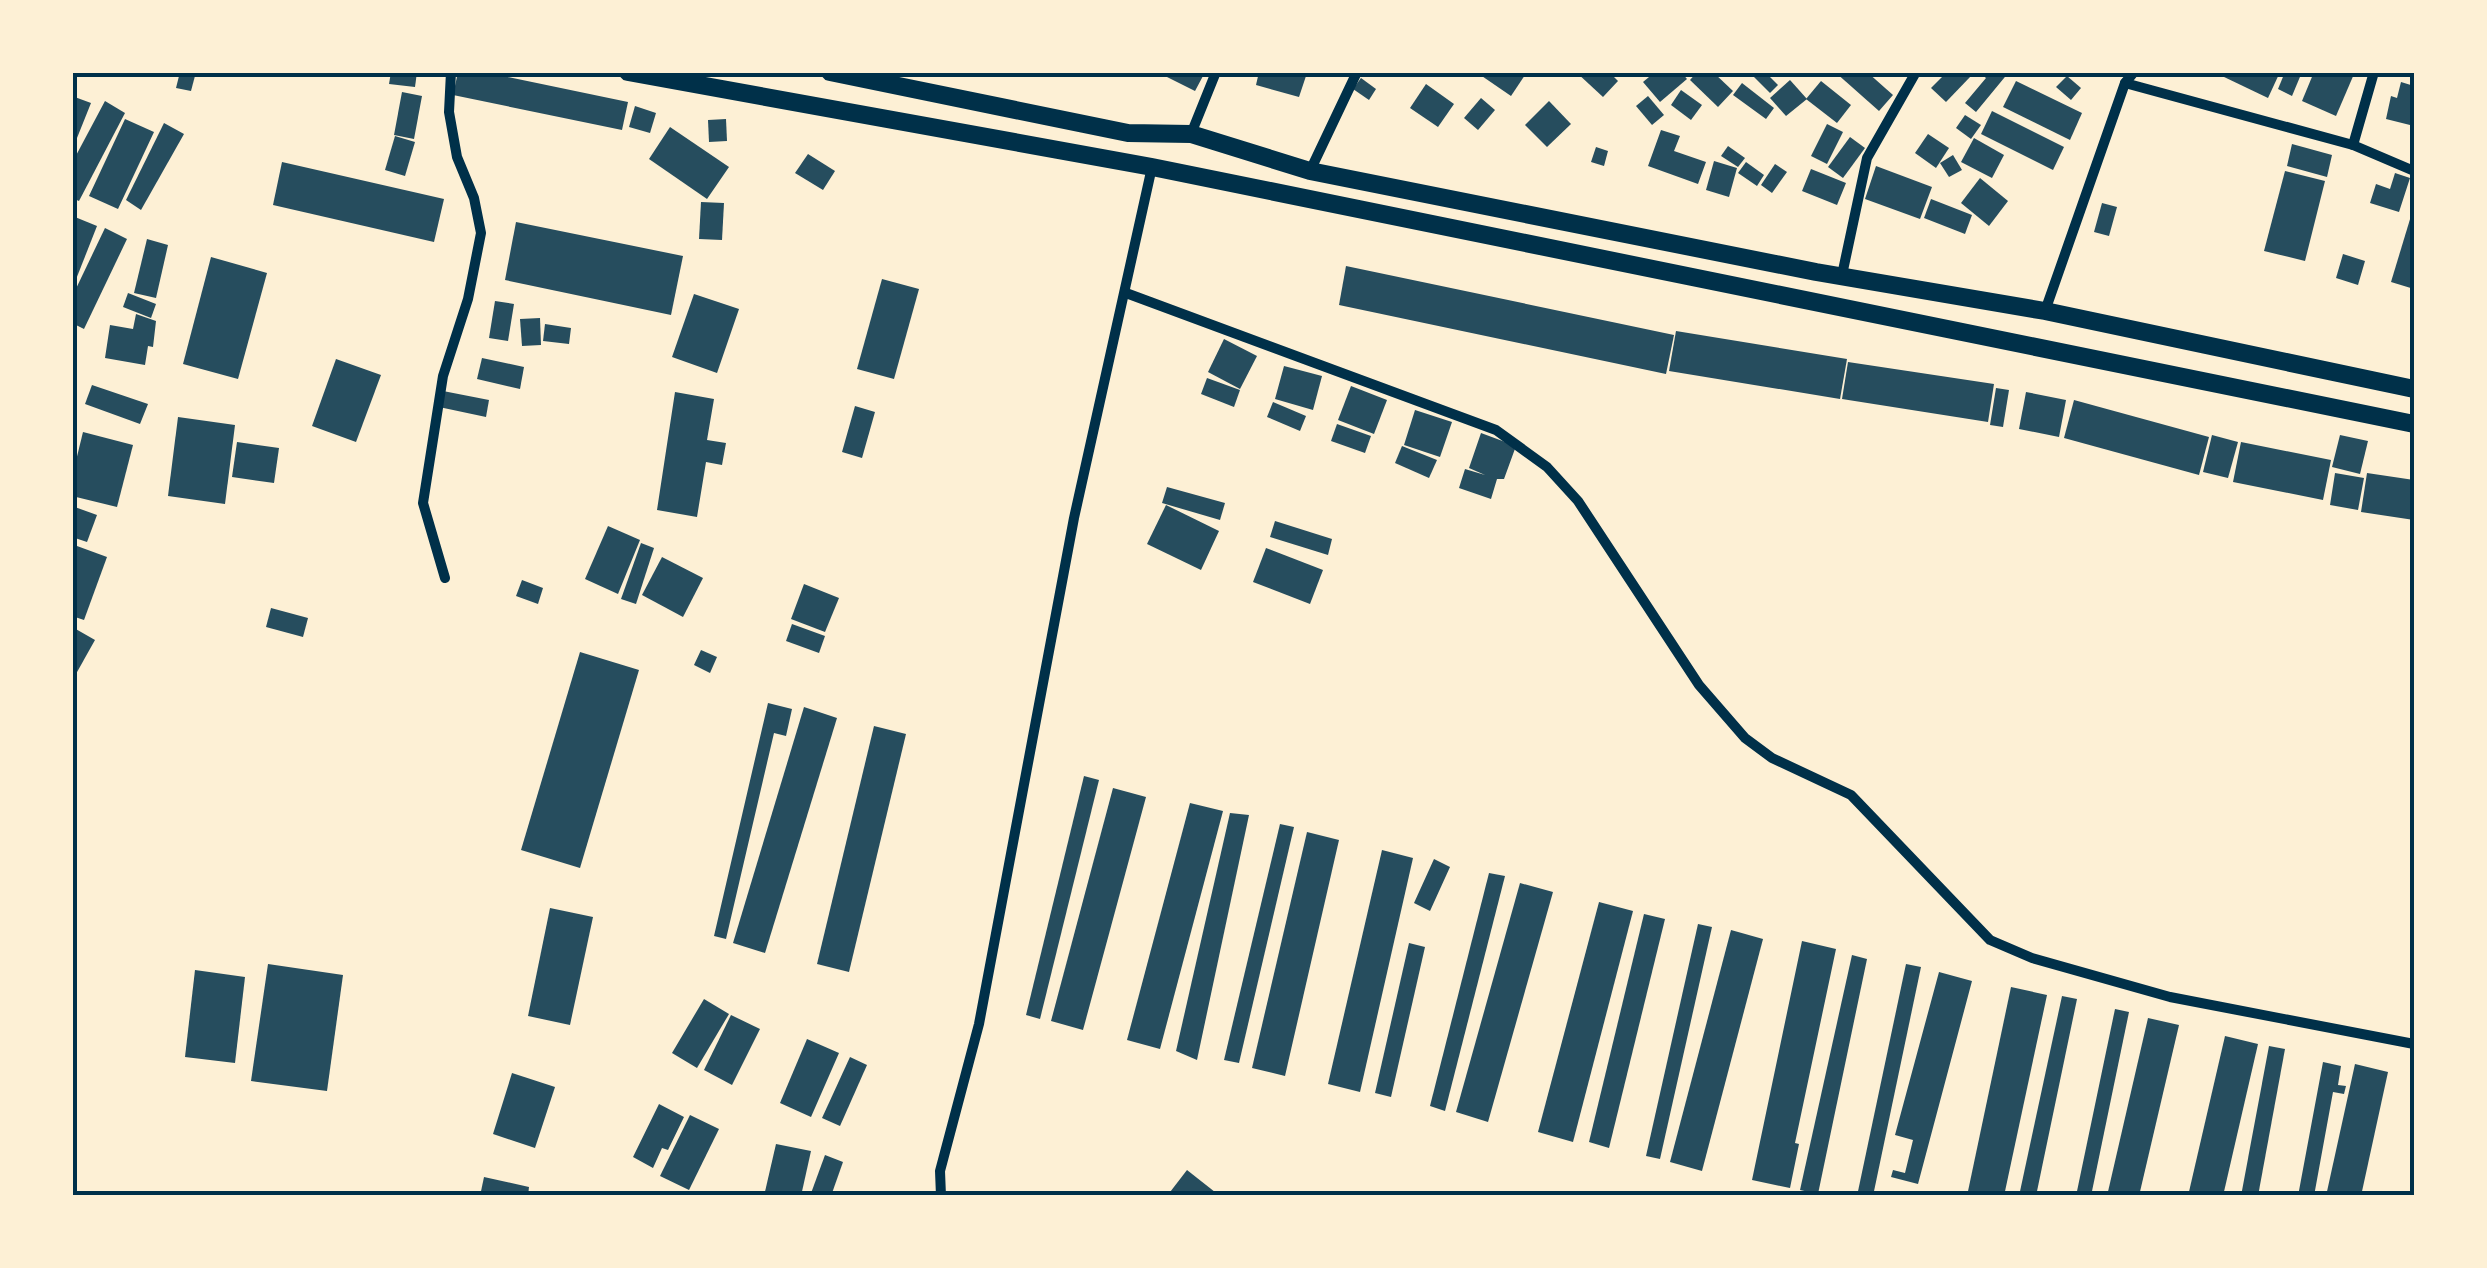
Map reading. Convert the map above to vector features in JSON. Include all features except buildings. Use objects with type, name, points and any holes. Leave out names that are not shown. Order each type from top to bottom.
[{"type":"main road","points":[[628,72],[1152,168],[2414,424]]},
{"type":"main road","points":[[830,72],[1128,133],[1190,134],[1310,171],[1842,276],[2045,311],[2414,389]]},
{"type":"street","points":[[445,578],[423,503],[443,376],[468,299],[481,233],[474,198],[457,157],[449,112],[451,72]]},
{"type":"street","points":[[1190,134],[1216,72]]},
{"type":"street","points":[[1310,171],[1357,72]]},
{"type":"street","points":[[1842,276],[1867,158],[1916,72]]},
{"type":"street","points":[[2045,311],[2126,83],[2134,72]]},
{"type":"street","points":[[2353,145],[2374,72]]},
{"type":"street","points":[[2126,83],[2353,145],[2414,171]]},
{"type":"street","points":[[941,1196],[940,1170],[980,1024],[1074,518],[1152,168]]},
{"type":"street","points":[[1126,292],[1496,430],[1546,467],[1578,500],[1699,685],[1745,738],[1772,758],[1851,796],[1990,940],[2032,958],[2170,997],[2414,1044]]}]
